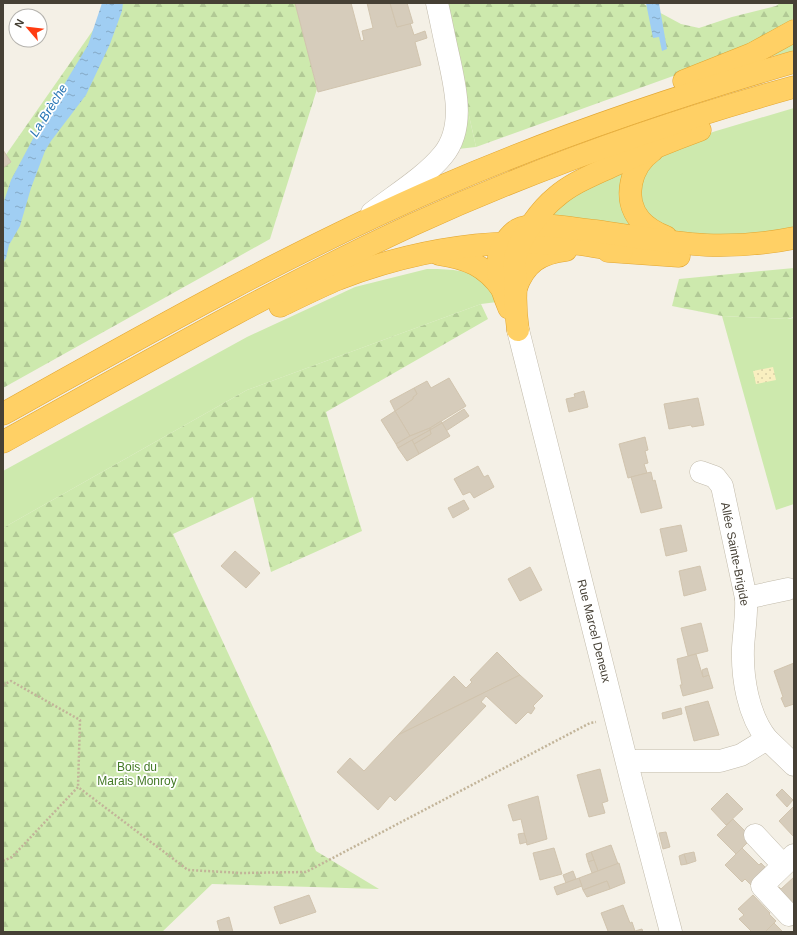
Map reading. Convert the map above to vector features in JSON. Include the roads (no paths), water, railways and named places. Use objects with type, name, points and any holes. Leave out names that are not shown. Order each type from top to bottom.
[{"type":"highway","points":[[544,144],[600,112],[737,61],[767,47],[794,31]]},
{"type":"highway","points":[[3,414],[240,284],[352,228],[442,186],[544,144],[671,99],[794,62]]},
{"type":"highway","points":[[3,442],[256,303],[326,266],[412,225],[578,156],[709,112],[794,87]]},
{"type":"highway","points":[[518,330],[509,289],[498,271],[498,260],[546,206],[556,197],[570,187],[595,174],[659,146],[708,127],[794,100]]},
{"type":"highway","points":[[659,146],[645,156],[635,172],[631,186],[632,203],[639,219],[644,224],[657,233],[676,241]]},
{"type":"highway","points":[[3,452],[89,410],[261,316],[338,280],[384,263],[448,248],[567,228],[706,245],[751,244],[794,238]]},
{"type":"highway","points":[[519,237],[622,251],[697,258],[730,259],[774,256],[794,252]]},
{"type":"highway","points":[[509,289],[520,278],[527,267],[545,254],[566,250],[622,251]]},
{"type":"highway","points":[[420,255],[446,255],[472,263],[486,271],[509,289]]},
{"type":"street","points":[[352,228],[423,174],[443,155],[453,136],[457,112],[455,92],[437,3]]},
{"type":"street","name":"Rue Marcel Deneux","points":[[518,330],[616,722],[671,932]]},
{"type":"street","name":"Allée Sainte-Brigide","points":[[702,472],[716,478],[722,486],[746,598],[743,648],[744,674],[754,716],[762,733],[794,765]]},
{"type":"street","points":[[746,598],[788,589]]},
{"type":"street","points":[[627,761],[720,760],[741,755],[767,739]]},
{"type":"street","points":[[755,835],[789,860],[762,886],[789,915]]},
{"type":"water","name":"La Brèche","points":[[102,3],[123,3],[122,11],[110,44],[86,95],[45,151],[31,188],[20,226],[9,245],[6,258],[3,263],[3,204],[11,180],[45,116],[88,45]]},
{"type":"water","points":[[646,3],[659,3],[667,49],[662,51],[659,37],[653,38]]},
{"type":"park label","name":"Bois du Marais Monroy","points":[[137,774]]}]
